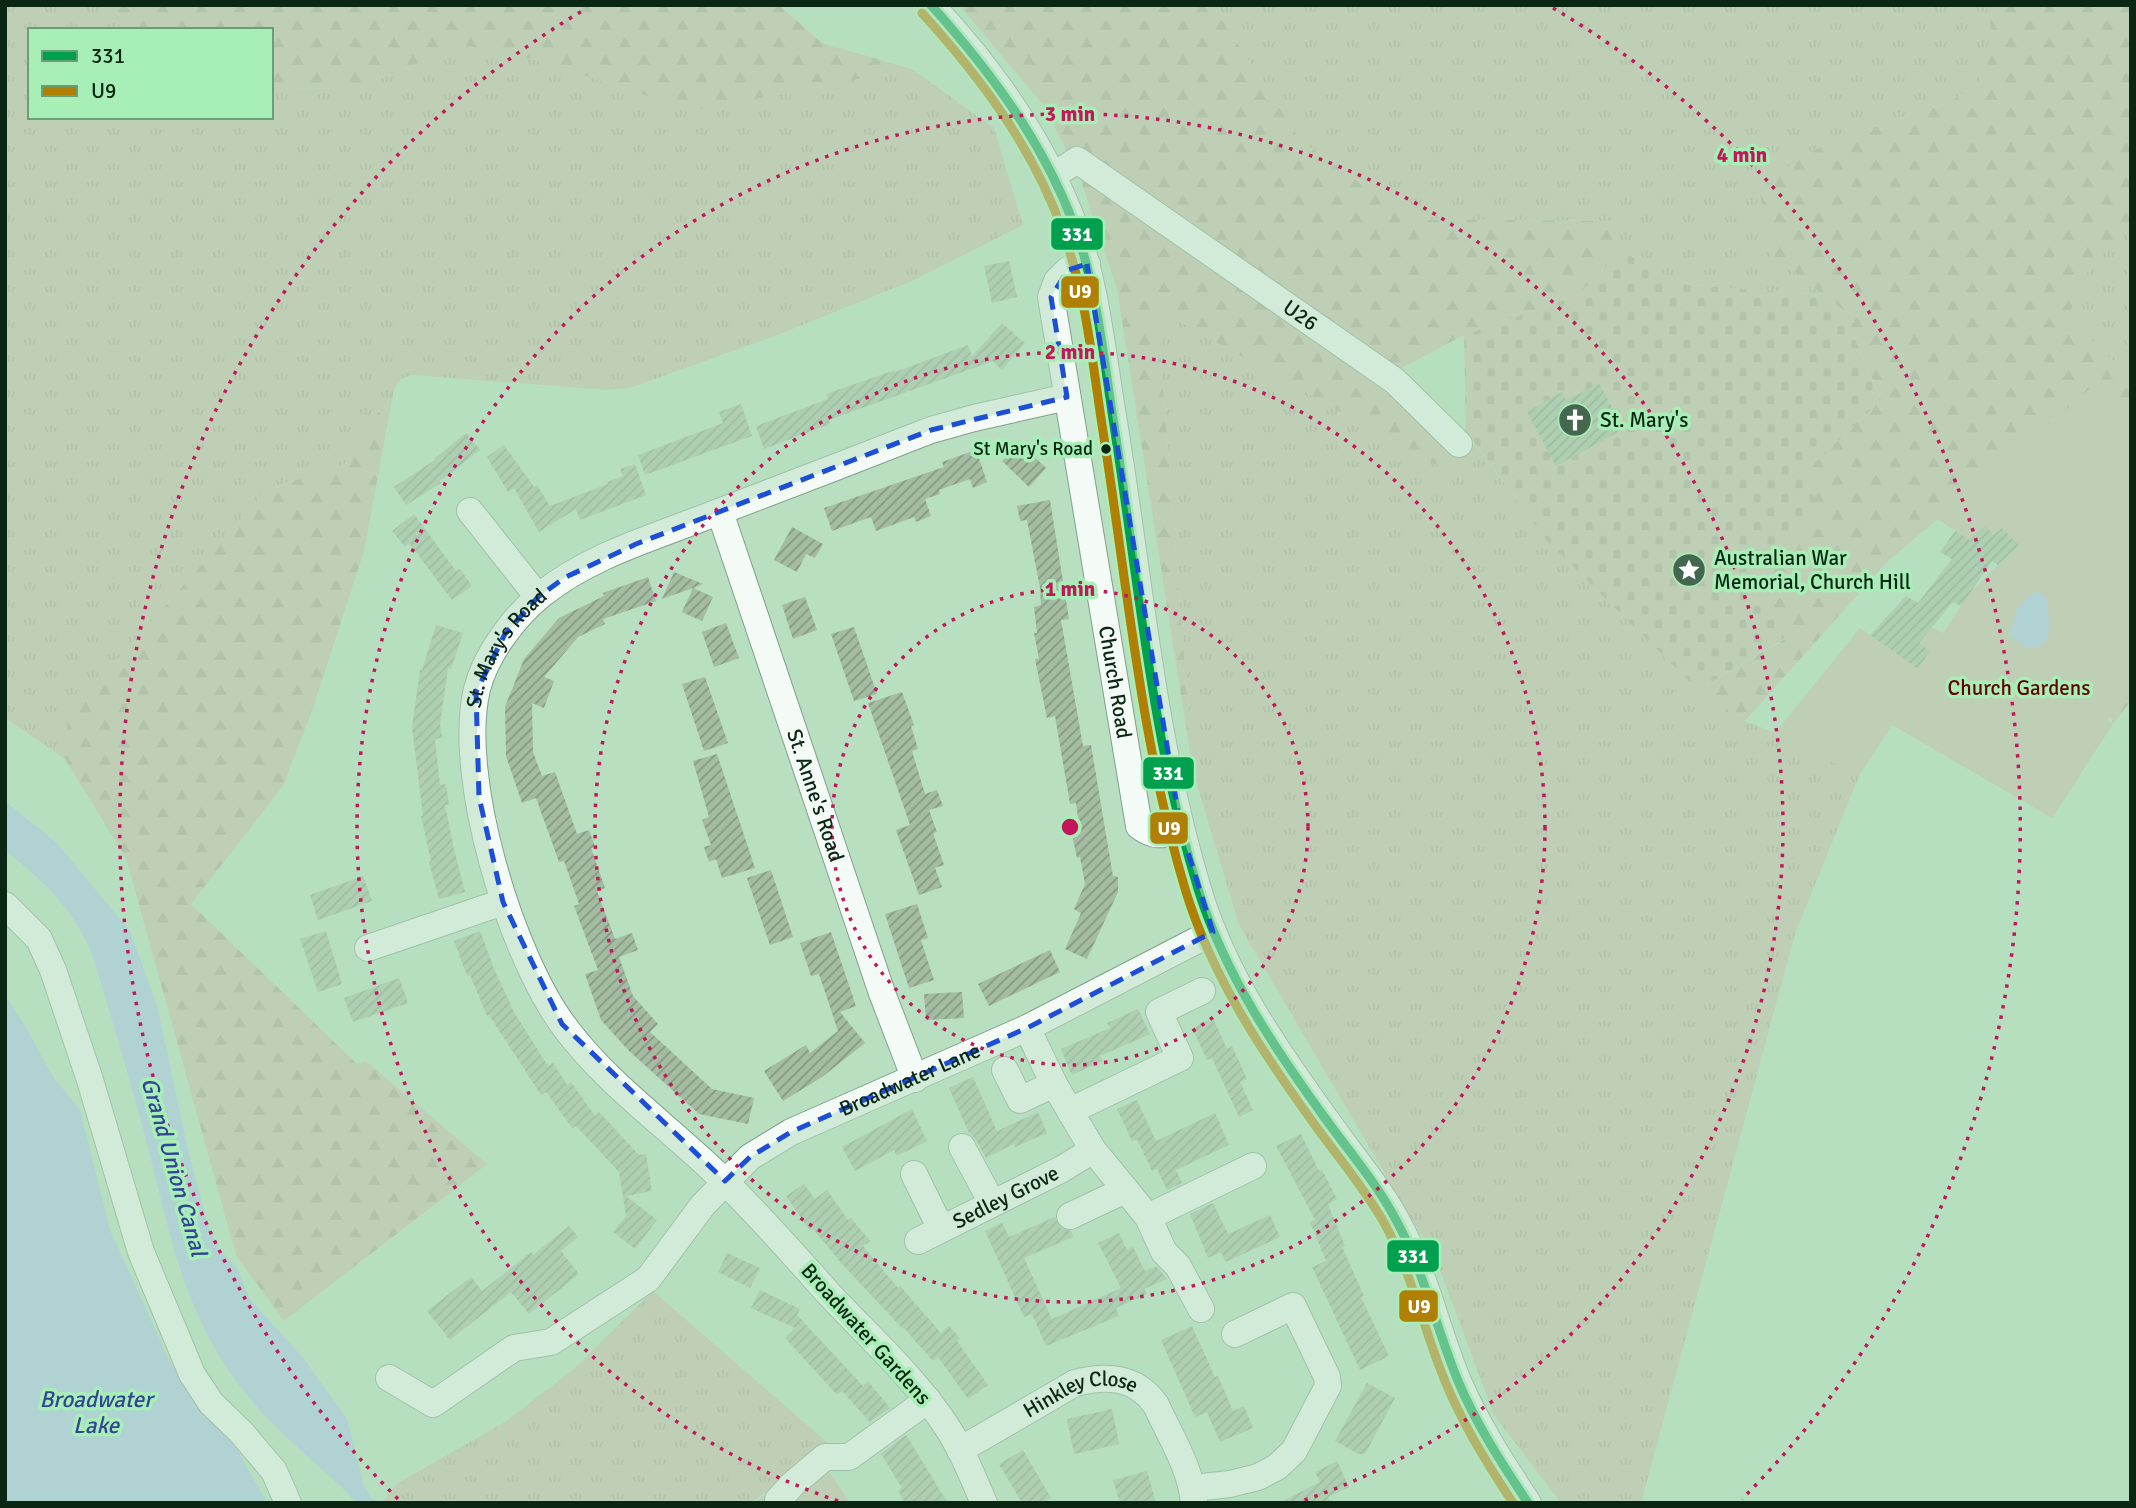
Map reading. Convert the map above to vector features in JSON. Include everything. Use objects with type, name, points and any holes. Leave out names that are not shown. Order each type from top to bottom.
[{"type":"street","points":[[931,5],[975,54],[1017,111],[1054,176],[1076,228],[1087,264],[1117,438],[1152,680],[1181,830],[1213,932],[1260,1022],[1399,1225],[1420,1271],[1457,1379],[1497,1457],[1528,1503]]},
{"type":"street","name":"U26","points":[[1054,176],[1077,160],[1395,381],[1460,444]]},
{"type":"street","name":"Church Road","points":[[1087,264],[1068,270],[1057,281],[1051,298],[1066,397],[1139,826],[1149,834],[1162,835],[1181,830]]},
{"type":"street","name":"St. Mary's Road","points":[[725,1181],[590,1057],[562,1024],[540,987],[503,902],[489,849],[478,786],[473,726],[476,692],[483,671],[505,634],[538,597],[564,578],[595,561],[931,430],[1066,397]]},
{"type":"street","points":[[470,512],[538,597]]},
{"type":"street","name":"St. Anne's Road","points":[[720,512],[882,993],[915,1079]]},
{"type":"street","points":[[368,948],[503,902]]},
{"type":"street","points":[[5,905],[39,939],[53,970],[90,1080],[141,1252],[192,1374],[212,1404],[241,1432],[274,1471],[288,1503]]},
{"type":"street","name":"Broadwater Lane","points":[[389,1378],[433,1404],[514,1348],[551,1342],[648,1279],[703,1205],[750,1157],[791,1132],[1027,1028],[1213,932]]},
{"type":"street","points":[[1070,1111],[1180,1058],[1158,1012],[1202,991]]},
{"type":"street","points":[[1027,1028],[1054,1084],[1093,1150],[1148,1217],[1164,1252],[1178,1266],[1201,1309]]},
{"type":"street","points":[[1005,1070],[1020,1100],[1054,1084]]},
{"type":"street","points":[[962,1147],[992,1203]]},
{"type":"street","name":"Sedley Grove","points":[[914,1174],[930,1235],[1062,1169],[1093,1150]]},
{"type":"street","points":[[1148,1217],[1253,1166]]},
{"type":"street","name":"Broadwater Gardens","points":[[725,1181],[928,1400],[960,1450],[984,1503]]},
{"type":"street","points":[[1070,1216],[1125,1190]]},
{"type":"street","name":"Hinkley Close","points":[[960,1450],[1075,1383],[1110,1378],[1126,1381],[1150,1395],[1181,1458],[1194,1496],[1258,1477],[1276,1467],[1294,1451],[1328,1386],[1327,1377],[1293,1306],[1235,1334]]},
{"type":"street","points":[[778,1500],[825,1457],[849,1457],[928,1400]]},
{"type":"highlighted area","points":[[1087,264],[1181,830],[1213,932],[1027,1028],[791,1132],[750,1157],[725,1181],[562,1024],[503,902],[479,797],[476,692],[505,634],[538,597],[564,578],[636,544],[931,430],[1067,397],[1051,297],[1068,270]]},
{"type":"green space","points":[[5,5],[107,5],[122,28],[28,28],[28,119],[273,119],[273,88],[356,89],[462,45],[540,61],[693,111],[912,69],[994,128],[1023,225],[914,280],[777,335],[630,388],[608,390],[412,375],[401,379],[344,465],[268,489],[68,716],[65,759],[5,718]]},
{"type":"green space","points":[[107,5],[779,5],[822,43],[912,69],[693,111],[540,61],[462,45],[356,89],[273,88],[273,28],[122,28]]},
{"type":"green space","points":[[959,5],[1213,5],[1300,140],[1410,219],[1612,221],[1622,251],[1578,295],[1464,335],[1398,370],[1458,456],[1441,468],[1157,309],[1193,771],[1117,289],[1079,175],[1044,106]]},
{"type":"green space","points":[[1213,5],[1987,5],[1994,50],[1977,85],[1947,103],[1836,139],[1794,161],[1770,254],[1824,295],[1680,284],[1622,251],[1612,221],[1410,219],[1300,140]]},
{"type":"green space","points":[[1987,5],[2131,5],[2131,220],[2077,285],[2069,320],[2131,377],[2131,701],[2113,724],[2085,656],[2089,390],[1886,563],[1745,721],[1698,690],[1785,639],[1746,564],[1823,514],[1801,476],[1881,399],[1842,309],[1770,254],[1760,193],[1794,161],[1836,139],[1947,103],[1977,85],[1994,50]]},
{"type":"green space","points":[[2131,220],[2131,377],[2069,320],[2077,285]]},
{"type":"green space","points":[[1622,251],[1680,284],[1824,295],[1842,309],[1881,400],[1801,476],[1824,514],[1746,564],[1785,638],[1698,690],[1547,541],[1466,431],[1464,335],[1578,295]]},
{"type":"green space","points":[[1157,308],[1441,468],[1475,444],[1547,541],[1698,690],[1745,721],[1775,733],[1859,776],[1795,934],[1641,1503],[1561,1503],[1494,1415],[1437,1262],[1239,925],[1193,771]]},
{"type":"green space","points":[[394,389],[364,551],[313,708],[283,786],[191,904],[357,1064],[366,1061],[487,1164],[284,1321],[236,1255],[126,858],[65,759],[68,716],[268,489],[344,465]]},
{"type":"green space","name":"Church Gardens","points":[[2089,390],[2131,416],[2131,686],[2108,720],[2113,724],[2052,818],[1892,725],[1859,776],[1775,733],[1860,628],[1919,668],[1930,651],[1900,629],[1932,627],[1943,633],[1971,591],[2019,545],[2002,528],[1994,535],[1985,526],[1970,540],[1937,519]]},
{"type":"green space","points":[[653,1291],[829,1444],[751,1503],[382,1502],[398,1483],[505,1422],[575,1368]]},
{"type":"green space","points":[[819,1456],[850,1503],[754,1503]]},
{"type":"water","points":[[2036,592],[2045,596],[2049,614],[2048,634],[2044,644],[2028,647],[2020,644],[2015,637],[2010,638],[2008,632],[2015,622],[2013,620],[2019,607],[2028,596]]},
{"type":"water","name":"Grand Union Canal","points":[[5,801],[57,843],[130,931],[157,1005],[188,1150],[208,1225],[218,1248],[237,1268],[250,1299],[304,1359],[347,1419],[363,1483],[371,1498],[384,1503],[355,1503],[349,1494],[280,1431],[243,1390],[205,1331],[171,1239],[133,1093],[91,951],[55,895],[5,850]]},
{"type":"water","name":"Broadwater Lake","points":[[5,995],[52,1075],[80,1110],[110,1230],[169,1360],[227,1431],[267,1503],[5,1503]]},
{"type":"building","points":[[1009,261],[1017,297],[992,303],[984,266]]},
{"type":"building","points":[[1002,323],[1025,343],[1002,370],[993,361],[829,420],[830,424],[764,449],[756,426],[828,399],[826,394],[968,345],[972,356]]},
{"type":"building","name":"St. Mary's","points":[[1599,383],[1624,429],[1556,466],[1527,412],[1562,392],[1566,401]]},
{"type":"building","points":[[741,404],[752,436],[645,475],[638,455],[723,423],[719,412]]},
{"type":"building","points":[[466,433],[480,450],[440,481],[441,483],[406,505],[394,487],[435,460]]},
{"type":"building","points":[[1020,443],[1046,468],[1029,487],[1002,461]]},
{"type":"building","points":[[504,445],[534,487],[537,485],[550,506],[608,484],[607,482],[623,476],[620,469],[635,464],[646,495],[580,520],[576,509],[539,532],[514,488],[508,492],[487,457]]},
{"type":"building","points":[[976,450],[987,482],[973,488],[970,479],[939,490],[940,494],[925,499],[931,516],[916,522],[914,517],[876,531],[871,517],[832,531],[824,508],[944,467],[942,462]]},
{"type":"building","points":[[1050,500],[1069,619],[1061,620],[1083,746],[1091,745],[1113,876],[1118,877],[1118,892],[1087,959],[1065,949],[1081,913],[1074,909],[1085,884],[1072,835],[1080,833],[1076,803],[1070,804],[1055,716],[1047,718],[1035,659],[1039,659],[1034,633],[1037,633],[1034,607],[1041,605],[1040,588],[1027,520],[1020,521],[1017,506]]},
{"type":"building","points":[[414,514],[456,571],[460,569],[472,586],[452,600],[409,543],[405,547],[392,531]]},
{"type":"building","points":[[1985,526],[1994,535],[2002,528],[2019,545],[1998,565],[1992,561],[1961,606],[1953,602],[1919,643],[1930,651],[1918,669],[1870,635],[1906,596],[1918,603],[1952,559],[1940,552],[1955,531],[1970,540]]},
{"type":"building","points":[[792,527],[823,544],[815,558],[806,554],[797,572],[774,560]]},
{"type":"building","points":[[674,572],[703,584],[662,599]]},
{"type":"building","points":[[648,577],[656,601],[603,619],[605,624],[578,637],[544,677],[554,681],[544,708],[532,703],[533,752],[542,776],[555,772],[577,834],[589,830],[595,847],[591,848],[605,888],[597,891],[615,939],[632,933],[638,950],[619,957],[633,996],[658,1024],[650,1032],[712,1089],[754,1098],[748,1124],[699,1114],[629,1051],[601,1020],[585,974],[598,970],[574,906],[579,904],[564,861],[559,862],[536,798],[522,803],[506,756],[505,707],[524,659],[559,618],[604,596],[603,593]]},
{"type":"building","points":[[693,588],[713,597],[702,621],[682,612]]},
{"type":"building","points":[[805,597],[817,630],[793,639],[782,605]]},
{"type":"building","points":[[726,623],[739,658],[714,667],[702,632]]},
{"type":"building","points":[[436,625],[463,633],[451,669],[448,668],[440,724],[442,738],[435,739],[440,785],[446,784],[449,805],[445,805],[465,892],[439,899],[421,816],[412,727],[420,670]]},
{"type":"building","points":[[854,627],[877,694],[854,701],[831,634]]},
{"type":"building","points":[[705,677],[728,743],[704,751],[682,684]]},
{"type":"building","points":[[902,692],[914,725],[911,726],[918,749],[912,751],[925,794],[937,790],[943,806],[929,810],[937,832],[933,833],[944,865],[935,868],[942,887],[919,895],[896,830],[910,825],[868,703]]},
{"type":"building","points":[[717,754],[755,868],[722,878],[716,859],[709,862],[704,847],[711,845],[702,820],[709,817],[693,761]]},
{"type":"building","points":[[771,870],[793,937],[770,945],[747,878]]},
{"type":"building","points":[[363,876],[372,901],[318,920],[310,895]]},
{"type":"building","points":[[917,904],[928,938],[921,940],[934,980],[909,988],[885,914]]},
{"type":"building","points":[[326,931],[342,984],[318,992],[300,939]]},
{"type":"building","points":[[480,931],[514,1012],[548,1066],[553,1063],[567,1085],[571,1082],[595,1116],[599,1112],[639,1155],[646,1154],[652,1191],[626,1196],[657,1220],[635,1249],[613,1232],[626,1216],[619,1172],[576,1126],[572,1128],[546,1092],[541,1095],[489,1015],[487,1016],[470,975],[467,976],[454,941]]},
{"type":"building","points":[[831,932],[856,1006],[840,1012],[865,1043],[822,1077],[783,1101],[764,1071],[806,1045],[810,1053],[838,1031],[819,974],[811,976],[800,943]]},
{"type":"building","points":[[1050,950],[1060,972],[989,1006],[978,984]]},
{"type":"building","points":[[399,978],[408,1003],[353,1022],[344,998]]},
{"type":"building","points":[[962,992],[964,1018],[926,1020],[924,994]]},
{"type":"building","points":[[1138,1009],[1150,1034],[1100,1056],[1102,1061],[1072,1075],[1061,1049],[1110,1028],[1107,1023]]},
{"type":"building","points":[[1213,1018],[1227,1049],[1232,1046],[1247,1079],[1240,1082],[1253,1110],[1239,1117],[1212,1058],[1207,1060],[1192,1028]]},
{"type":"building","points":[[973,1077],[997,1131],[1038,1112],[1047,1133],[1015,1147],[1014,1144],[986,1158],[968,1131],[949,1088]]},
{"type":"building","points":[[1137,1100],[1156,1141],[1215,1113],[1229,1145],[1176,1170],[1182,1183],[1167,1190],[1157,1169],[1152,1171],[1137,1139],[1132,1141],[1117,1109]]},
{"type":"building","points":[[912,1109],[927,1141],[897,1156],[894,1150],[855,1171],[842,1147]]},
{"type":"building","points":[[1301,1134],[1319,1171],[1322,1170],[1337,1199],[1328,1204],[1345,1246],[1342,1247],[1364,1296],[1361,1297],[1389,1356],[1360,1370],[1312,1267],[1326,1261],[1310,1222],[1315,1220],[1276,1146]]},
{"type":"building","points":[[804,1184],[815,1199],[827,1190],[848,1220],[851,1218],[870,1241],[863,1246],[898,1288],[900,1286],[941,1333],[949,1326],[960,1338],[957,1341],[988,1385],[968,1399],[938,1357],[933,1361],[813,1229],[810,1231],[786,1196]]},
{"type":"building","points":[[1213,1203],[1228,1234],[1270,1215],[1280,1237],[1226,1262],[1221,1252],[1208,1258],[1190,1214]]},
{"type":"building","points":[[1055,1217],[1061,1228],[1071,1231],[1073,1237],[1024,1258],[1052,1319],[1121,1288],[1098,1243],[1119,1233],[1127,1250],[1133,1247],[1145,1271],[1156,1266],[1167,1279],[1144,1289],[1147,1294],[1116,1308],[1119,1316],[1046,1346],[1032,1314],[1024,1317],[985,1231],[1002,1223],[1009,1237]]},
{"type":"building","points":[[569,1226],[578,1237],[561,1251],[579,1274],[529,1314],[511,1292],[450,1340],[427,1311],[471,1277],[482,1291]]},
{"type":"building","points":[[727,1253],[760,1268],[750,1288],[718,1272]]},
{"type":"building","points":[[760,1290],[800,1309],[797,1315],[863,1386],[868,1381],[890,1408],[870,1422],[842,1391],[837,1395],[785,1338],[795,1328],[751,1308]]},
{"type":"building","points":[[1192,1326],[1233,1411],[1244,1406],[1253,1428],[1220,1442],[1207,1412],[1195,1417],[1161,1340]]},
{"type":"building","points":[[1367,1383],[1395,1398],[1365,1454],[1358,1454],[1335,1441]]},
{"type":"building","points":[[1112,1409],[1119,1444],[1074,1454],[1067,1419]]},
{"type":"building","points":[[906,1435],[948,1503],[905,1503],[898,1491],[902,1488],[881,1454]]},
{"type":"building","points":[[1023,1450],[1051,1498],[1042,1503],[1022,1503],[999,1464]]},
{"type":"building","points":[[1337,1461],[1349,1487],[1328,1497],[1331,1503],[1279,1503],[1320,1482],[1315,1472]]},
{"type":"building","points":[[1147,1471],[1156,1503],[1120,1503],[1113,1480]]},
{"type":"transit line","name":"331","points":[[931,5],[994,82],[1031,136],[1061,194],[1082,248],[1094,296],[1147,656],[1168,774],[1209,921],[1238,983],[1272,1041],[1389,1207],[1406,1239],[1465,1397],[1490,1444],[1528,1503]]},
{"type":"transit line","name":"U9","points":[[922,13],[985,89],[1021,143],[1051,201],[1071,255],[1091,352],[1146,719],[1170,835],[1197,924],[1225,986],[1259,1044],[1383,1221],[1407,1274],[1454,1402],[1513,1503]]},
{"type":"place","name":"St. Mary's","points":[[1575,420]]},
{"type":"place","name":"St Mary's Road","points":[[1106,449]]},
{"type":"place","name":"Australian War Memorial, Church Hill","points":[[1689,570]]}]
